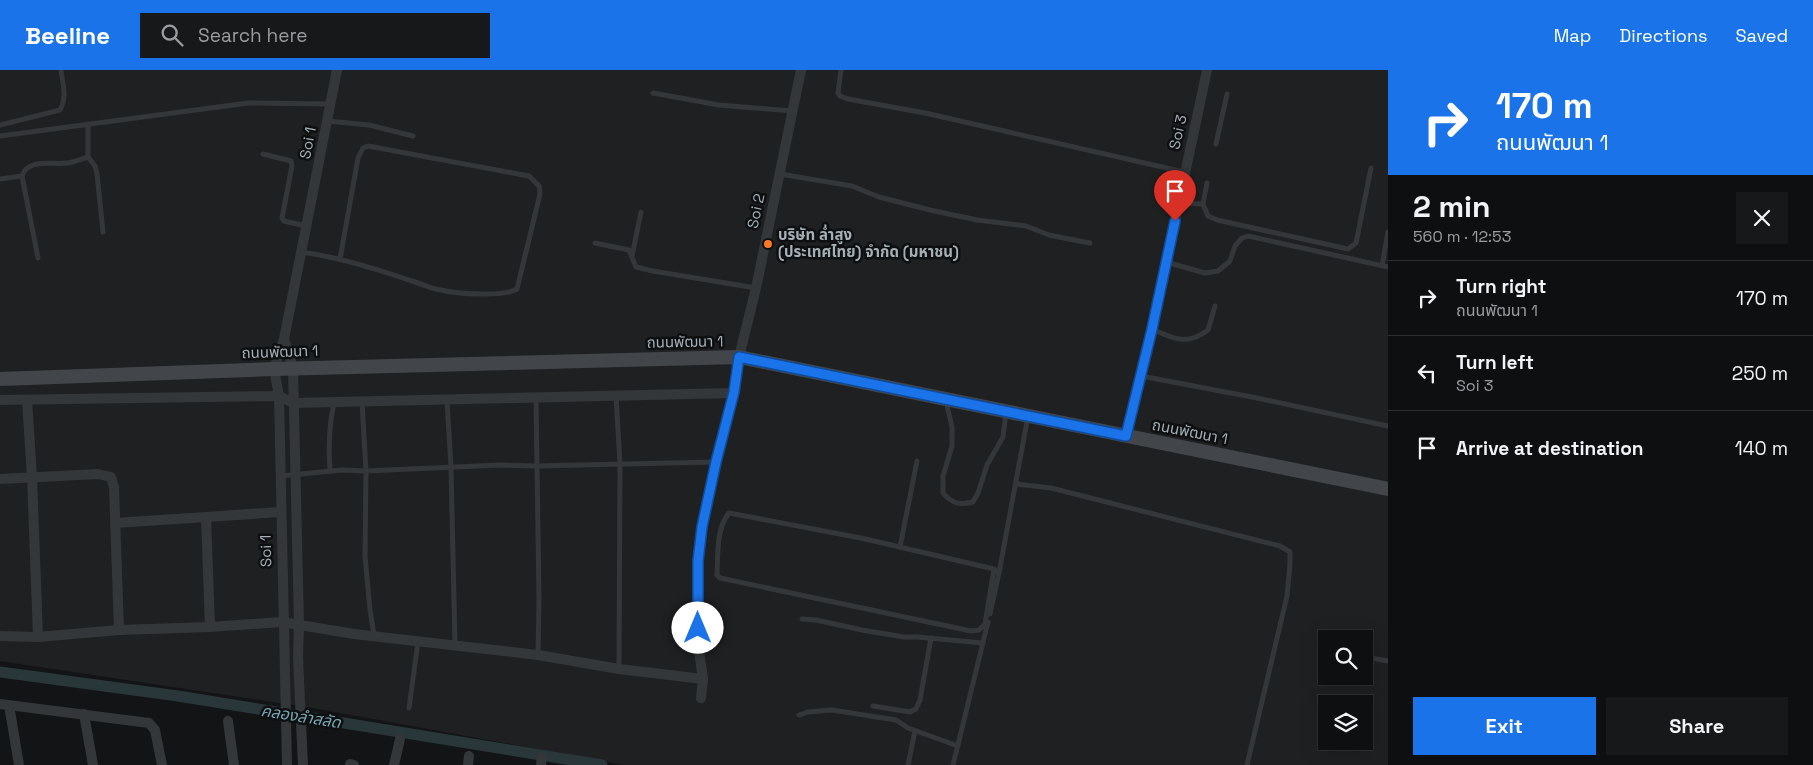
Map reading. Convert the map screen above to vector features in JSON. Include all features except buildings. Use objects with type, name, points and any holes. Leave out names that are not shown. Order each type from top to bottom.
[{"type":"main road","name":"ถนนพัฒนา 1","points":[[0,379],[293,368],[739,357],[1388,489]]},
{"type":"street","name":"Soi 1","points":[[286,765],[279,396],[274,369],[284,339],[337,70]]},
{"type":"street","name":"Soi 2","points":[[701,698],[703,679],[698,644],[698,561],[702,527],[734,392],[739,357],[756,288],[800,70]]},
{"type":"street","name":"Soi 3","points":[[1126,436],[1152,329],[1207,70]]},
{"type":"street","name":"Soi 1","points":[[284,339],[293,368],[292,403],[299,625],[298,658],[303,765]]},
{"type":"street","points":[[0,400],[279,396],[292,403],[734,392]]},
{"type":"street","points":[[27,400],[38,637]]},
{"type":"street","points":[[0,479],[98,474],[110,478],[114,487],[119,630]]},
{"type":"street","points":[[115,523],[280,512]]},
{"type":"street","points":[[206,518],[210,627]]},
{"type":"street","points":[[0,636],[38,637],[119,630],[282,622],[418,642],[538,655],[619,669],[703,679]]},
{"type":"street","points":[[19,765],[5,704],[149,723],[155,730],[162,765]]},
{"type":"street","points":[[84,714],[93,765]]},
{"type":"street","points":[[228,721],[234,765]]},
{"type":"street","points":[[394,765],[400,739]]},
{"type":"lane","points":[[0,125],[60,110],[64,103],[61,70]]},
{"type":"lane","points":[[841,70],[838,93],[840,96],[848,99],[925,113],[1184,172]]},
{"type":"lane","points":[[654,93],[719,105],[792,111]]},
{"type":"lane","points":[[1216,144],[1227,94]]},
{"type":"lane","points":[[0,136],[248,103],[330,104]]},
{"type":"lane","points":[[327,121],[369,125],[413,136]]},
{"type":"lane","points":[[88,124],[88,157],[98,174],[103,232]]},
{"type":"lane","points":[[301,252],[340,259],[441,290],[478,294],[512,292],[517,289],[540,194],[539,186],[530,176],[368,146],[363,148],[358,158],[340,259]]},
{"type":"lane","points":[[263,154],[291,161],[292,166],[282,218],[284,221],[306,226]]},
{"type":"lane","points":[[38,258],[22,176],[24,170],[30,165],[70,162],[88,157]]},
{"type":"lane","points":[[1207,184],[1203,204],[1208,216],[1217,220],[1348,249],[1356,243],[1371,168]]},
{"type":"lane","points":[[779,174],[852,186],[879,197],[930,210],[977,220],[1026,226],[1049,235],[1090,243]]},
{"type":"lane","points":[[0,178],[22,176]]},
{"type":"lane","points":[[1178,203],[1203,204]]},
{"type":"lane","points":[[632,256],[642,212]]},
{"type":"lane","points":[[1166,262],[1204,273],[1218,271],[1230,261],[1235,246],[1242,238],[1248,236],[1385,266],[1388,232]]},
{"type":"lane","points":[[595,243],[629,250],[636,267],[756,288]]},
{"type":"lane","points":[[1152,329],[1176,340],[1193,339],[1208,330],[1214,306]]},
{"type":"lane","points":[[1140,376],[1257,398],[1388,426]]},
{"type":"lane","points":[[616,396],[620,463],[619,669]]},
{"type":"lane","points":[[536,398],[538,655]]},
{"type":"lane","points":[[946,399],[952,428],[952,446],[943,476],[943,493],[949,501],[962,505],[973,502],[978,493],[987,465],[1003,437],[1006,411]]},
{"type":"lane","points":[[447,400],[451,468],[455,645]]},
{"type":"lane","points":[[330,471],[330,423],[334,402]]},
{"type":"lane","points":[[362,402],[366,471],[365,556],[374,636]]},
{"type":"lane","points":[[954,765],[999,572],[1028,416]]},
{"type":"lane","points":[[281,476],[330,471],[500,465],[716,462]]},
{"type":"lane","points":[[900,547],[917,462]]},
{"type":"lane","points":[[1016,484],[1060,491],[1280,546],[1290,552],[1287,596],[1247,765]]},
{"type":"lane","points":[[994,569],[985,624],[979,630],[971,631],[720,578],[717,575],[720,532],[724,519],[729,512],[861,538],[994,569],[999,572]]},
{"type":"lane","points":[[802,619],[904,637],[983,643]]},
{"type":"lane","points":[[873,706],[910,712],[916,709],[920,700],[932,638]]},
{"type":"lane","points":[[409,708],[418,642]]},
{"type":"lane","points":[[1373,658],[1388,662]]},
{"type":"lane","points":[[799,715],[808,712],[832,710],[896,720],[908,728],[958,746]]},
{"type":"lane","points":[[908,765],[916,731]]},
{"type":"shaded area","points":[[0,70],[1388,70],[1388,765],[624,765],[313,708],[0,661]]},
{"type":"waterway","name":"คลองลำสลัด","points":[[0,672],[178,696],[602,765]]},
{"type":"place","name":"บริษัท ล่ำสูง (ประเทศไทย) จำกัด (มหาชน)","points":[[768,244]]},
{"type":"route","points":[[698,628],[698,561],[702,527],[734,392],[739,357],[1126,436],[1152,329],[1175,221]]}]
